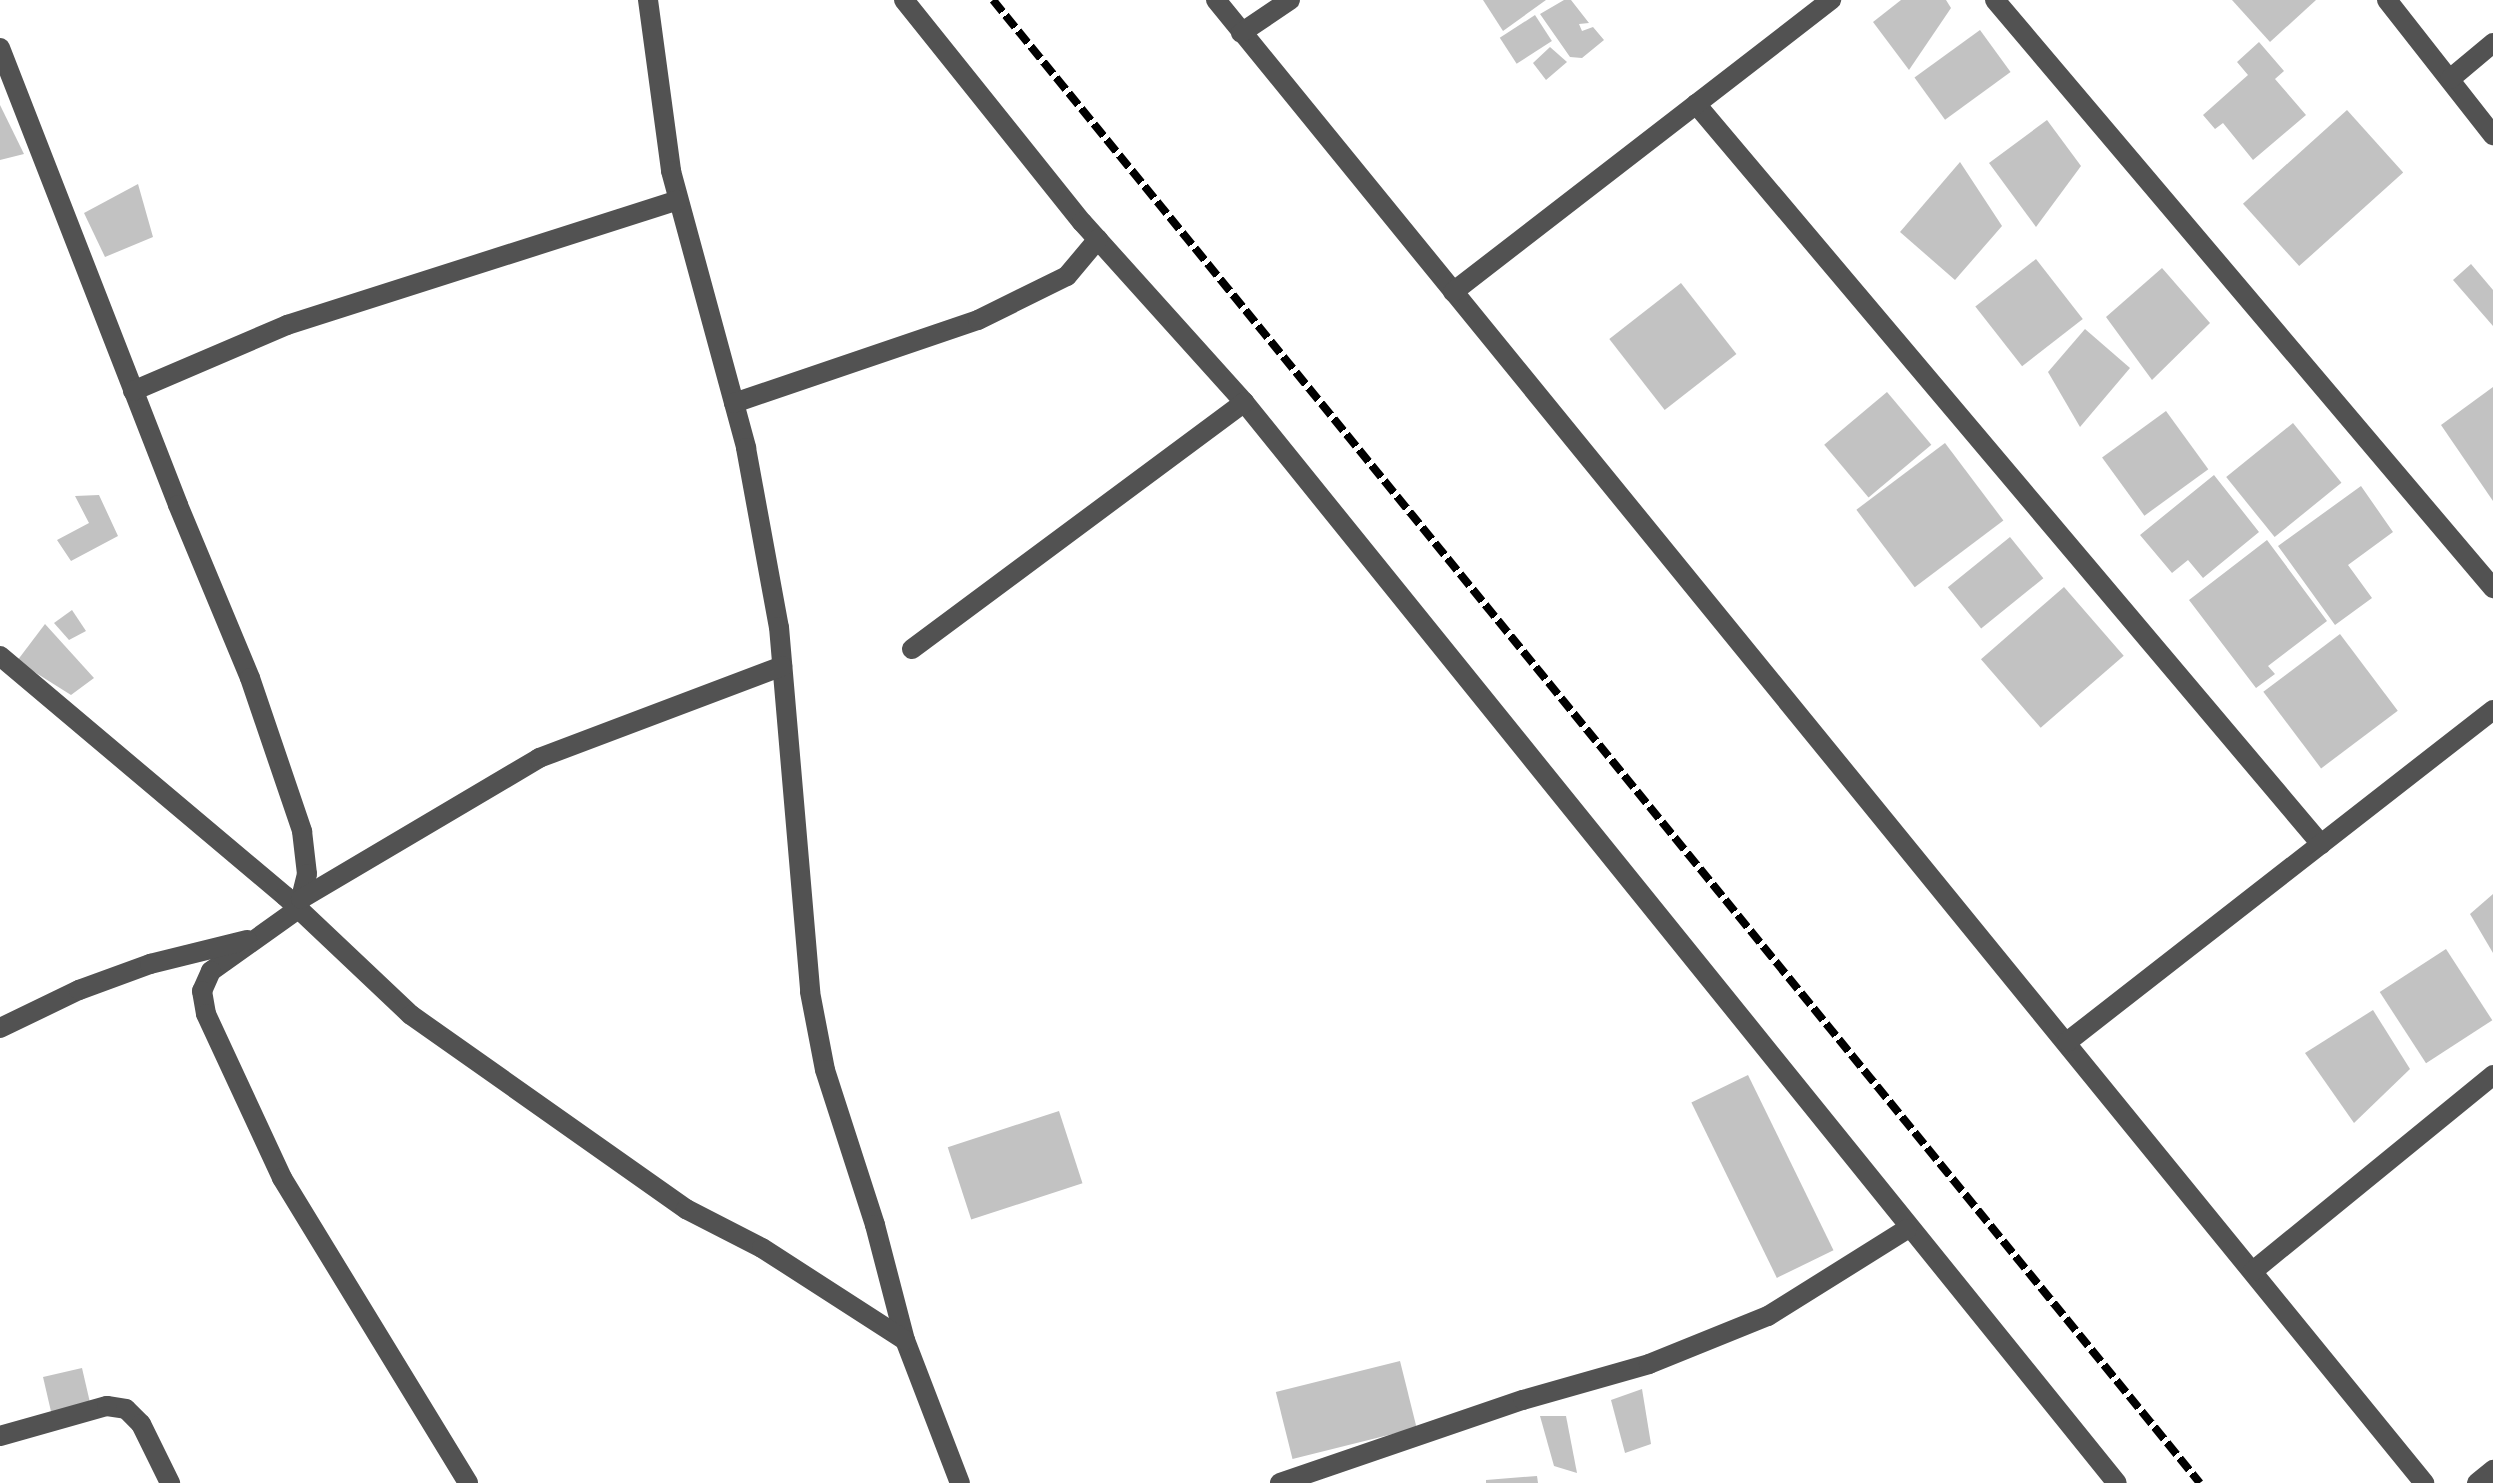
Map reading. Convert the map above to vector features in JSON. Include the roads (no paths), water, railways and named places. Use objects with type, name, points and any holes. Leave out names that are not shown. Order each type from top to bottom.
[{"type":"street","points":[[648,0],[654,64],[678,200],[734,402],[769,573],[782,666],[810,992],[825,1070],[875,1225],[905,1340],[960,1483]]},
{"type":"street","points":[[904,0],[1098,239],[1244,402],[1907,1229],[2117,1483]]},
{"type":"street","points":[[1216,0],[2424,1483]]},
{"type":"street","points":[[1241,34],[1290,0]]},
{"type":"street","points":[[1453,292],[1831,0]]},
{"type":"street","points":[[1995,0],[2493,588]]},
{"type":"street","points":[[2387,0],[2493,135]]},
{"type":"street","points":[[2450,79],[2493,44]]},
{"type":"street","points":[[0,48],[250,678],[302,832],[307,874],[300,904]]},
{"type":"street","points":[[1696,104],[2321,844]]},
{"type":"street","points":[[133,390],[287,325],[678,200]]},
{"type":"street","points":[[734,402],[978,320],[1067,276],[1098,239]]},
{"type":"street","points":[[912,650],[1244,402]]},
{"type":"street","points":[[0,656],[300,904],[411,1015],[686,1209],[762,1248],[905,1340]]},
{"type":"street","points":[[468,1483],[282,1178],[206,1014],[202,991],[211,970],[300,904],[539,758],[782,666]]},
{"type":"street","points":[[2068,1042],[2493,710]]},
{"type":"street","points":[[0,1028],[79,990],[139,968],[258,937]]},
{"type":"street","points":[[2253,1271],[2493,1075]]},
{"type":"street","points":[[1280,1483],[1524,1400],[1649,1364],[1751,1323],[1907,1229]]},
{"type":"street","points":[[0,1436],[106,1406],[126,1409],[142,1424],[170,1483]]},
{"type":"street","points":[[2477,1483],[2493,1470]]},
{"type":"railway","points":[[993,0],[2200,1483]]}]
